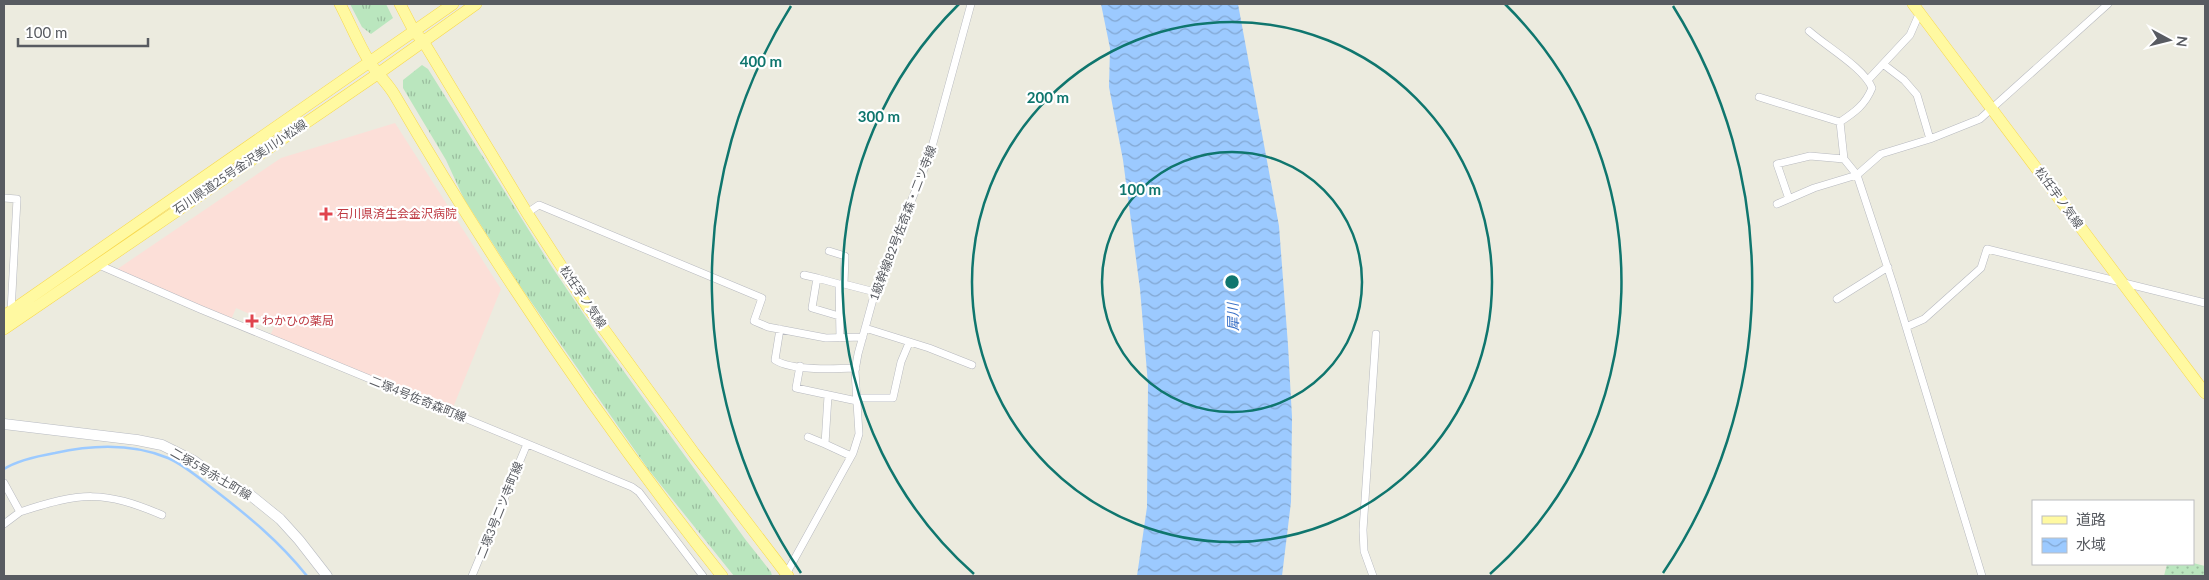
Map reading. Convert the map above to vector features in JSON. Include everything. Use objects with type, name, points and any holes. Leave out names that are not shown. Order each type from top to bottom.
[{"type":"main road","points":[[340,4],[370,63],[388,83],[507,280],[650,483],[722,576]]},
{"type":"main road","name":"松任宇ノ気線","points":[[400,4],[414,31],[423,41],[527,213],[587,306],[694,454],[786,576]]},
{"type":"main road","name":"石川県道25号金沢美川小松線","points":[[7,314],[453,4]]},
{"type":"main road","name":"石川県道25号金沢美川小松線","points":[[4,329],[379,73],[476,4]]},
{"type":"main road","name":"松任宇ノ気線","points":[[1916,7],[2205,393]]},
{"type":"street","name":"1級幹線82号佐奇森・二ツ寺線","points":[[786,576],[852,456],[859,434],[856,368],[865,328],[875,292],[930,154],[971,4]]},
{"type":"street","points":[[1777,204],[1814,188],[1857,175],[1881,154],[1930,139],[1980,119],[2108,4]]},
{"type":"street","points":[[1868,80],[1910,35],[1916,7]]},
{"type":"street","points":[[1809,31],[1827,47],[1858,69],[1868,80],[1872,88],[1868,98],[1859,109],[1840,122]]},
{"type":"street","points":[[1883,64],[1904,80],[1917,95],[1930,139]]},
{"type":"street","points":[[1759,97],[1840,122]]},
{"type":"street","points":[[1840,122],[1844,159],[1857,175],[1888,267],[1982,576]]},
{"type":"street","points":[[1789,199],[1777,164],[1810,156],[1844,159]]},
{"type":"street","points":[[4,198],[17,199],[7,314]]},
{"type":"street","points":[[527,213],[540,205],[762,298],[754,321],[780,329],[826,338],[863,337]]},
{"type":"street","points":[[1906,326],[1924,319],[1981,268],[1987,248],[2205,303]]},
{"type":"street","points":[[829,250],[845,256],[841,284],[840,338]]},
{"type":"street","name":"二塚4号佐奇森町線","points":[[99,265],[200,309],[632,487],[639,492],[703,576]]},
{"type":"street","points":[[1838,299],[1888,267]]},
{"type":"street","points":[[804,275],[875,292]]},
{"type":"street","points":[[817,278],[812,308],[840,316]]},
{"type":"street","points":[[865,328],[928,348],[972,365]]},
{"type":"street","points":[[780,329],[775,360],[780,363],[800,366],[856,368]]},
{"type":"street","points":[[1373,576],[1364,551],[1363,530],[1376,334]]},
{"type":"street","points":[[800,366],[796,388],[828,396],[857,400],[893,398],[901,362],[909,343]]},
{"type":"street","points":[[825,444],[828,396]]},
{"type":"street","name":"二塚5号赤土町線","points":[[4,424],[137,440],[162,445],[194,461],[256,501],[280,519],[327,576]]},
{"type":"street","points":[[808,437],[852,456]]},
{"type":"street","name":"二塚3号二ツ寺町線","points":[[472,576],[527,444]]},
{"type":"street","points":[[632,487],[650,483]]},
{"type":"street","points":[[4,484],[20,512]]},
{"type":"street","points":[[4,524],[20,512],[85,495],[106,496],[162,515]]},
{"type":"shaded area","name":"石川県済生会金沢病院","points":[[395,123],[501,289],[452,410],[270,336],[275,325],[236,308],[231,320],[116,270],[281,158]]},
{"type":"green space","points":[[350,4],[386,4],[393,18],[371,34],[362,27]]},
{"type":"green space","points":[[422,65],[428,69],[550,264],[599,337],[771,572],[772,576],[734,576],[648,469],[520,286],[464,199],[446,160],[403,88],[403,80]]},
{"type":"green space","points":[[2194,563],[2205,566],[2205,576],[2164,576],[2167,565],[2194,565]]},
{"type":"water","name":"犀川","points":[[1101,4],[1238,4],[1279,226],[1292,417],[1291,502],[1282,576],[1137,576],[1147,507],[1148,384],[1140,289],[1123,160],[1109,87],[1110,48]]},
{"type":"waterway","points":[[4,469],[28,459],[83,448],[126,448],[154,453],[168,458],[185,468],[238,508],[274,540],[307,576]]},
{"type":"place","name":"石川県済生会金沢病院","points":[[326,214]]},
{"type":"place","name":"わかひの薬局","points":[[252,321]]}]
